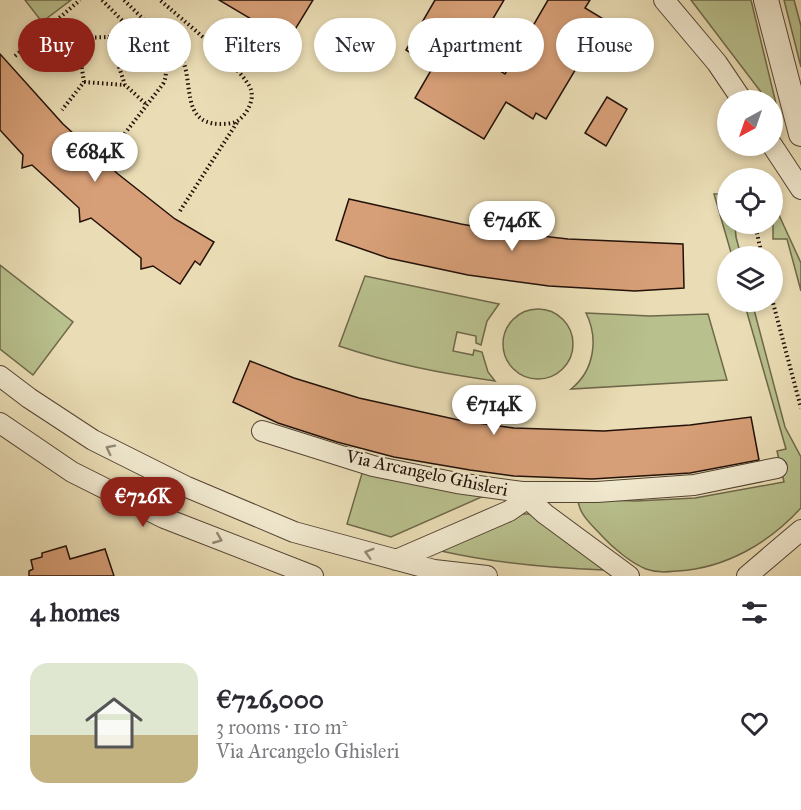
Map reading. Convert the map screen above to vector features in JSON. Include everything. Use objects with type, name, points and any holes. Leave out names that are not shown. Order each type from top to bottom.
[{"type":"street","points":[[664,0],[717,63],[735,90]]},
{"type":"street","points":[[766,0],[801,134]]},
{"type":"street","points":[[779,156],[801,189]]},
{"type":"street","points":[[0,376],[93,440],[187,487],[294,532],[434,573],[488,576]]},
{"type":"street","points":[[0,423],[72,472],[164,518],[313,576]]},
{"type":"street","name":"Via Arcangelo Ghisleri","points":[[262,431],[373,466],[457,483],[528,492],[597,492],[694,485],[777,468]]},
{"type":"street","name":"Via Arcangelo Ghisleri","points":[[396,560],[509,511],[522,502],[528,492]]},
{"type":"street","name":"Via Arcangelo Ghisleri","points":[[528,492],[534,504],[557,525],[629,576]]},
{"type":"street","points":[[747,576],[801,530]]},
{"type":"path","points":[[60,18],[80,0]]},
{"type":"path","points":[[102,0],[120,18]]},
{"type":"path","points":[[124,0],[180,54],[191,104],[197,116],[215,124],[239,121]]},
{"type":"path","points":[[160,0],[245,79],[251,90],[252,100],[180,211]]},
{"type":"path","points":[[62,110],[84,82],[82,72]]},
{"type":"path","points":[[121,72],[125,85],[147,105]]},
{"type":"path","points":[[109,154],[163,84],[166,72]]},
{"type":"path","points":[[84,82],[125,85]]},
{"type":"path","points":[[775,312],[801,408]]},
{"type":"green space","points":[[25,0],[71,0],[47,18],[39,18]]},
{"type":"green space","points":[[691,0],[751,0],[773,90],[759,90]]},
{"type":"green space","points":[[784,0],[794,0],[801,26],[801,67]]},
{"type":"green space","points":[[783,224],[801,263],[801,291],[787,239],[773,239],[773,234],[783,234]]},
{"type":"green space","points":[[726,234],[736,234],[738,246],[729,246]]},
{"type":"green space","points":[[0,265],[73,322],[33,375],[0,349]]},
{"type":"green space","points":[[365,276],[499,304],[487,321],[481,345],[476,343],[476,336],[457,332],[453,351],[473,355],[474,350],[482,352],[488,372],[495,381],[416,367],[339,346]]},
{"type":"green space","points":[[545,309],[558,315],[567,324],[571,330],[573,344],[571,358],[563,369],[552,377],[531,379],[513,369],[505,358],[503,337],[513,319],[524,311]]},
{"type":"green space","points":[[747,312],[755,312],[785,427],[801,457],[801,508],[775,532],[746,552],[713,565],[666,572],[646,569],[628,559],[606,541],[580,510],[578,499],[636,501],[695,498],[784,482],[777,451],[786,449]]},
{"type":"green space","points":[[586,313],[650,316],[708,314],[727,380],[571,389],[585,373],[592,354],[592,333]]},
{"type":"green space","points":[[363,470],[486,495],[391,537],[347,524]]},
{"type":"green space","points":[[518,514],[533,514],[605,566],[604,570],[522,564],[441,551]]},
{"type":"building","points":[[219,0],[313,0],[302,18],[249,18]]},
{"type":"building","points":[[435,0],[504,0],[493,18],[425,18]]},
{"type":"building","points":[[548,0],[590,0],[585,8],[602,18],[556,18],[556,72],[574,72],[546,119],[536,113],[533,119],[506,102],[484,139],[415,98],[430,72],[502,72],[505,74],[506,72],[544,72],[544,18],[538,18]]},
{"type":"building","points":[[0,54],[63,124],[118,174],[175,219],[214,242],[200,265],[195,261],[180,284],[153,266],[141,269],[141,258],[91,218],[80,222],[79,208],[32,165],[22,168],[23,155],[0,130]]},
{"type":"building","points":[[607,97],[627,109],[606,146],[585,133]]},
{"type":"building","points":[[349,199],[506,232],[568,239],[683,244],[684,288],[635,291],[549,286],[468,275],[388,258],[336,240]]},
{"type":"building","points":[[250,361],[294,378],[359,398],[463,421],[514,428],[604,431],[690,425],[751,417],[759,460],[690,473],[592,479],[514,476],[394,457],[278,423],[233,402]]},
{"type":"building","points":[[66,546],[70,559],[105,549],[114,576],[29,576],[29,571],[33,569],[31,560],[42,557],[42,553]]}]
